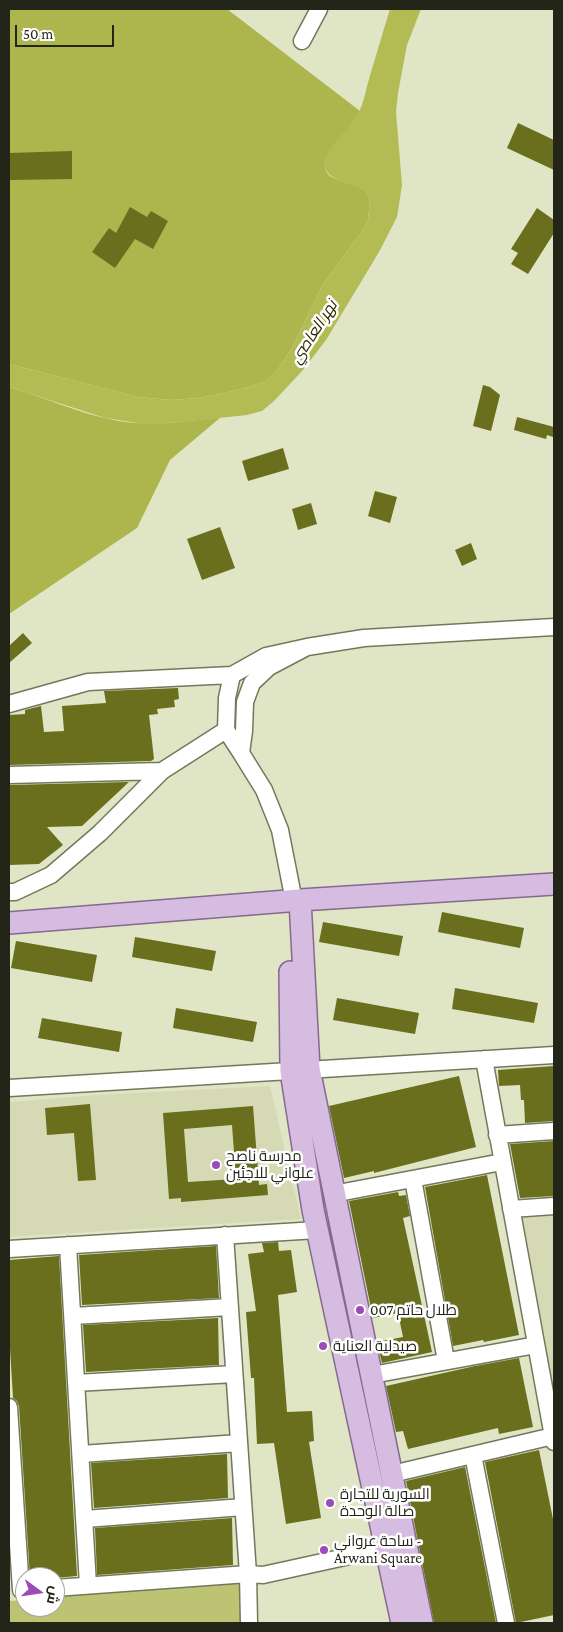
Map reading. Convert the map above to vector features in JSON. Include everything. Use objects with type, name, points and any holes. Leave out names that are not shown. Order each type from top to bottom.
[{"type":"main road","points":[[9,923],[293,898],[554,884]]},
{"type":"main road","points":[[293,898],[300,1070],[317,1230],[402,1623]]},
{"type":"main road","points":[[300,1070],[333,1194],[422,1623]]},
{"type":"street","points":[[302,41],[319,9]]},
{"type":"street","points":[[9,704],[88,682],[232,675],[266,656],[364,638],[554,627]]},
{"type":"street","points":[[241,753],[245,702],[252,683],[269,668],[307,647]]},
{"type":"street","points":[[232,675],[227,698],[226,730],[264,790],[280,830],[293,898]]},
{"type":"street","points":[[9,892],[15,892],[51,876],[100,833],[162,771],[226,730]]},
{"type":"street","points":[[9,775],[162,771]]},
{"type":"street","points":[[9,1088],[554,1055]]},
{"type":"street","points":[[392,1474],[554,1439],[484,1059]]},
{"type":"street","points":[[498,1135],[554,1131]]},
{"type":"street","points":[[333,1194],[502,1162]]},
{"type":"street","points":[[413,1179],[446,1361]]},
{"type":"street","points":[[511,1209],[554,1206]]},
{"type":"street","points":[[9,1248],[317,1230]]},
{"type":"street","points":[[225,1234],[248,1574],[249,1623]]},
{"type":"street","points":[[68,1245],[88,1585]]},
{"type":"street","points":[[73,1316],[230,1307]]},
{"type":"street","points":[[372,1375],[536,1345]]},
{"type":"street","points":[[76,1383],[234,1374]]},
{"type":"street","points":[[9,1407],[17,1567]]},
{"type":"street","points":[[81,1454],[239,1443]]},
{"type":"street","points":[[473,1455],[506,1623]]},
{"type":"street","points":[[84,1519],[243,1507]]},
{"type":"street","points":[[65,1587],[248,1574],[263,1575],[386,1548]]},
{"type":"shaded area","points":[[9,9],[227,9],[360,111],[335,143],[325,163],[329,175],[332,177],[366,190],[370,200],[368,220],[363,230],[323,284],[292,348],[276,372],[266,381],[224,393],[198,398],[171,400],[138,397],[9,364]]},
{"type":"shaded area","points":[[9,387],[111,420],[162,423],[221,417],[170,460],[137,528],[9,614]]},
{"type":"shaded area","points":[[270,1086],[301,1219],[9,1237],[9,1102],[97,1095]]},
{"type":"shaded area","points":[[554,1214],[554,1398],[519,1216]]},
{"type":"shaded area","points":[[242,1582],[245,1623],[9,1623],[9,1601],[15,1601],[15,1617],[65,1617],[65,1596]]},
{"type":"water","name":"نهر العاصي","points":[[390,9],[421,9],[407,45],[398,93],[396,112],[402,185],[397,217],[379,252],[326,340],[303,370],[274,401],[262,411],[247,415],[144,424],[105,418],[9,387],[9,364],[138,397],[171,400],[198,398],[249,387],[266,381],[276,372],[292,348],[323,284],[363,230],[368,220],[370,200],[366,190],[336,179],[327,171],[325,166],[328,152],[361,108]]},
{"type":"building","points":[[518,123],[554,140],[554,170],[507,148]]},
{"type":"building","points":[[72,151],[72,179],[9,180],[9,153]]},
{"type":"building","points":[[130,207],[147,217],[151,211],[168,221],[153,249],[135,239],[115,268],[92,252],[109,228],[116,233]]},
{"type":"building","points":[[537,208],[554,220],[554,233],[528,274],[511,264],[518,253],[511,249]]},
{"type":"building","points":[[483,385],[490,387],[500,395],[491,431],[473,426]]},
{"type":"building","points":[[517,417],[554,427],[553,437],[547,435],[546,439],[514,430]]},
{"type":"building","points":[[283,448],[289,469],[248,481],[242,461]]},
{"type":"building","points":[[375,491],[397,497],[390,523],[368,516]]},
{"type":"building","points":[[311,503],[317,524],[298,530],[292,509]]},
{"type":"building","points":[[220,527],[235,568],[202,580],[187,539]]},
{"type":"building","points":[[471,543],[477,559],[462,566],[455,550]]},
{"type":"building","points":[[23,633],[32,643],[9,663],[9,646]]},
{"type":"building","points":[[178,688],[179,699],[174,700],[175,707],[157,709],[158,714],[149,715],[154,759],[151,761],[9,765],[9,715],[25,714],[25,710],[41,706],[44,732],[64,731],[62,706],[106,703],[104,691]]},
{"type":"building","points":[[129,782],[82,826],[47,827],[63,845],[39,864],[9,865],[9,785]]},
{"type":"building","points":[[442,912],[524,928],[520,948],[438,932]]},
{"type":"building","points":[[323,922],[403,936],[399,956],[319,942]]},
{"type":"building","points":[[135,937],[216,951],[212,971],[132,957]]},
{"type":"building","points":[[16,941],[97,955],[92,982],[11,968]]},
{"type":"building","points":[[455,988],[538,1003],[534,1023],[452,1009]]},
{"type":"building","points":[[337,998],[419,1013],[415,1034],[333,1020]]},
{"type":"building","points":[[176,1008],[257,1022],[253,1042],[173,1028]]},
{"type":"building","points":[[42,1018],[122,1032],[119,1052],[38,1038]]},
{"type":"building","points":[[554,1066],[554,1121],[525,1123],[524,1100],[521,1100],[520,1085],[499,1086],[498,1070]]},
{"type":"building","points":[[459,1076],[476,1147],[374,1173],[374,1171],[344,1178],[329,1106]]},
{"type":"building","points":[[90,1104],[96,1180],[78,1181],[74,1133],[47,1135],[45,1108]]},
{"type":"building","points":[[253,1106],[259,1185],[267,1184],[268,1195],[181,1202],[181,1198],[169,1199],[163,1113]],"holes":[[[232,1125],[236,1179],[188,1182],[184,1129]]]},
{"type":"building","points":[[554,1141],[554,1196],[520,1198],[510,1144]]},
{"type":"building","points":[[487,1175],[519,1335],[453,1346],[425,1187]]},
{"type":"building","points":[[398,1192],[399,1196],[406,1195],[410,1216],[403,1218],[432,1352],[382,1363],[377,1342],[403,1337],[398,1313],[373,1318],[349,1201]]},
{"type":"building","points":[[278,1242],[279,1251],[291,1250],[297,1292],[278,1295],[287,1412],[312,1411],[314,1441],[309,1442],[321,1518],[286,1524],[274,1443],[257,1444],[254,1378],[251,1378],[246,1312],[256,1311],[248,1254],[264,1252],[262,1243]]},
{"type":"building","points":[[216,1246],[219,1298],[82,1305],[79,1255]]},
{"type":"building","points":[[59,1256],[77,1576],[65,1577],[65,1567],[29,1567],[19,1406],[13,1398],[9,1332],[9,1260]]},
{"type":"building","points":[[218,1318],[219,1365],[86,1372],[83,1325]]},
{"type":"building","points":[[519,1358],[533,1427],[499,1434],[498,1428],[408,1449],[403,1431],[396,1432],[386,1386]]},
{"type":"building","points":[[539,1450],[554,1524],[554,1615],[516,1623],[485,1462]]},
{"type":"building","points":[[227,1454],[228,1498],[94,1508],[91,1463]]},
{"type":"building","points":[[465,1467],[496,1623],[434,1623],[406,1481]]},
{"type":"building","points":[[232,1518],[233,1565],[97,1575],[95,1528]]},
{"type":"place","name":"مدرسة ناصح علواني للاجئين","points":[[216,1165]]},
{"type":"place","name":"طلال حاتم 007","points":[[360,1310]]},
{"type":"place","name":"صيدلية العناية","points":[[323,1346]]},
{"type":"place","name":"السورية للتجارة صالة الوحدة","points":[[330,1503]]},
{"type":"place","name":"ساحة عرواني - Arwani Square","points":[[324,1550]]}]
